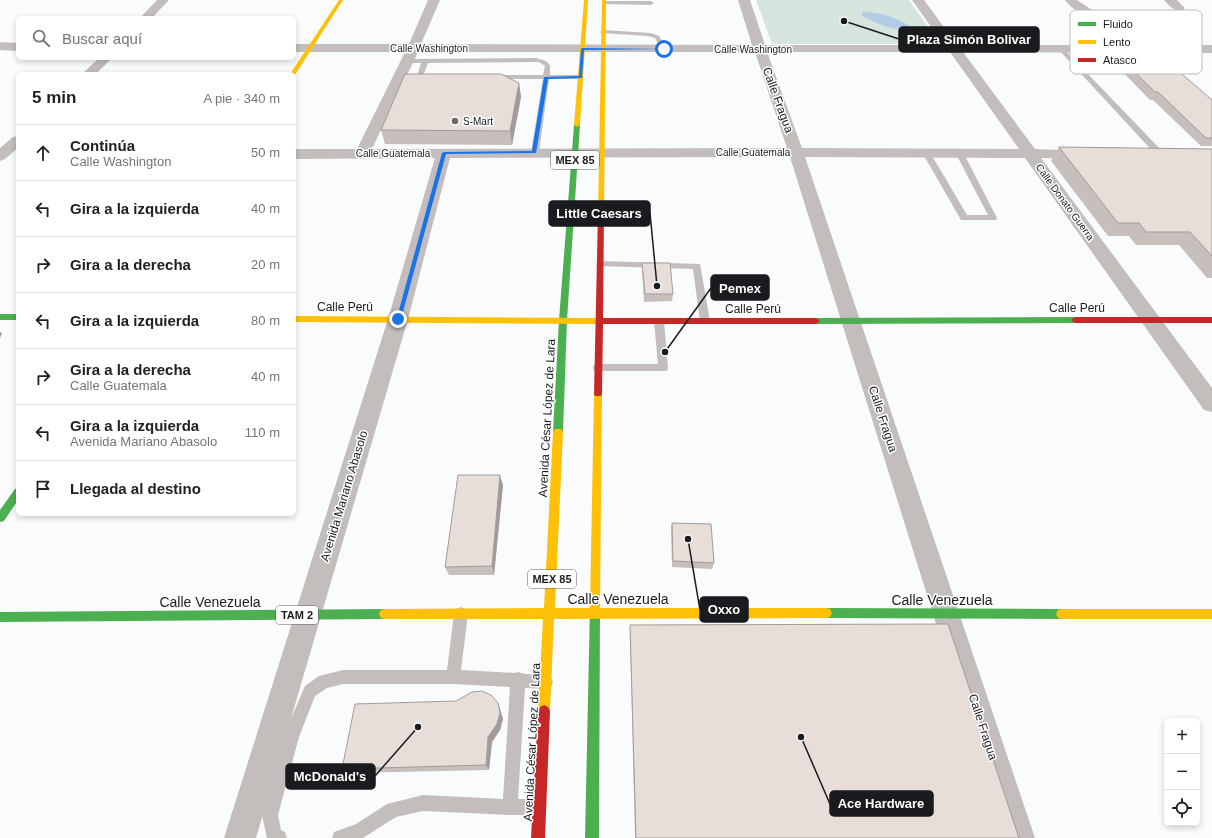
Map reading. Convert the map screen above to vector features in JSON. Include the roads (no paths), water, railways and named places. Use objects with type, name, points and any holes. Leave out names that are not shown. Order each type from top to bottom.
[{"type":"main road","points":[[294,72],[341,0]]},
{"type":"main road","name":"Avenida César López de Lara","points":[[538,838],[564,320],[586,0]]},
{"type":"main road","name":"MEX 85","points":[[592,838],[604,2]]},
{"type":"main road","points":[[0,317],[16,317]]},
{"type":"main road","name":"Calle Perú","points":[[296,319],[599,321],[1212,320]]},
{"type":"main road","points":[[0,518],[16,495]]},
{"type":"main road","name":"Calle Venezuela","points":[[0,617],[550,613],[1212,614]]},
{"type":"street","points":[[148,16],[163,0]]},
{"type":"street","points":[[363,153],[410,76],[407,61],[434,0]]},
{"type":"street","name":"Calle Fragua","points":[[744,0],[796,152],[1020,838]]},
{"type":"street","name":"Calle Donato Guerra","points":[[918,0],[1212,404]]},
{"type":"street","points":[[1071,0],[1081,10]]},
{"type":"street","points":[[1170,0],[1179,8]]},
{"type":"street","points":[[0,46],[16,46]]},
{"type":"street","name":"Calle Washington","points":[[296,48],[1070,49]]},
{"type":"street","points":[[90,72],[104,60]]},
{"type":"street","points":[[6,153],[16,142]]},
{"type":"street","name":"Calle Guatemala","points":[[296,154],[796,152],[1099,155]]},
{"type":"street","name":"Avenida Mariano Abasolo","points":[[240,838],[398,319],[444,153]]},
{"type":"street","points":[[1138,155],[1168,155]]},
{"type":"lane","points":[[604,2],[651,4]]},
{"type":"lane","points":[[603,32],[649,34],[657,37],[664,49]]},
{"type":"lane","points":[[1061,49],[1070,58]]},
{"type":"lane","points":[[407,61],[539,60],[548,65],[534,152]]},
{"type":"lane","points":[[410,76],[425,61]]},
{"type":"lane","points":[[1086,74],[1168,155]]},
{"type":"lane","points":[[410,76],[428,76]]},
{"type":"lane","points":[[483,77],[581,77]]},
{"type":"lane","points":[[927,154],[964,218],[993,218],[960,154]]},
{"type":"lane","points":[[600,264],[697,266],[706,321]]},
{"type":"lane","points":[[598,368],[663,368],[659,321]]},
{"type":"lane","points":[[453,677],[461,614]]},
{"type":"lane","points":[[279,838],[274,835],[270,816],[291,737],[310,691],[324,681],[343,677],[453,677],[518,679],[547,682]]},
{"type":"lane","points":[[510,807],[518,679]]},
{"type":"lane","points":[[340,838],[360,831],[393,810],[423,803],[540,807]]},
{"type":"water","points":[[862,12],[881,14],[899,20],[910,26],[911,29],[905,30],[885,26],[862,16]]},
{"type":"place","name":"Plaza Simón Bolivar","points":[[844,21]]},
{"type":"place","name":"S-Mart","points":[[455,121]]},
{"type":"place","name":"Little Caesars","points":[[657,286]]},
{"type":"place","name":"Pemex","points":[[665,352]]},
{"type":"place","name":"Oxxo","points":[[688,539]]},
{"type":"place","name":"McDonald's","points":[[418,727]]},
{"type":"place","name":"Ace Hardware","points":[[801,737]]}]
